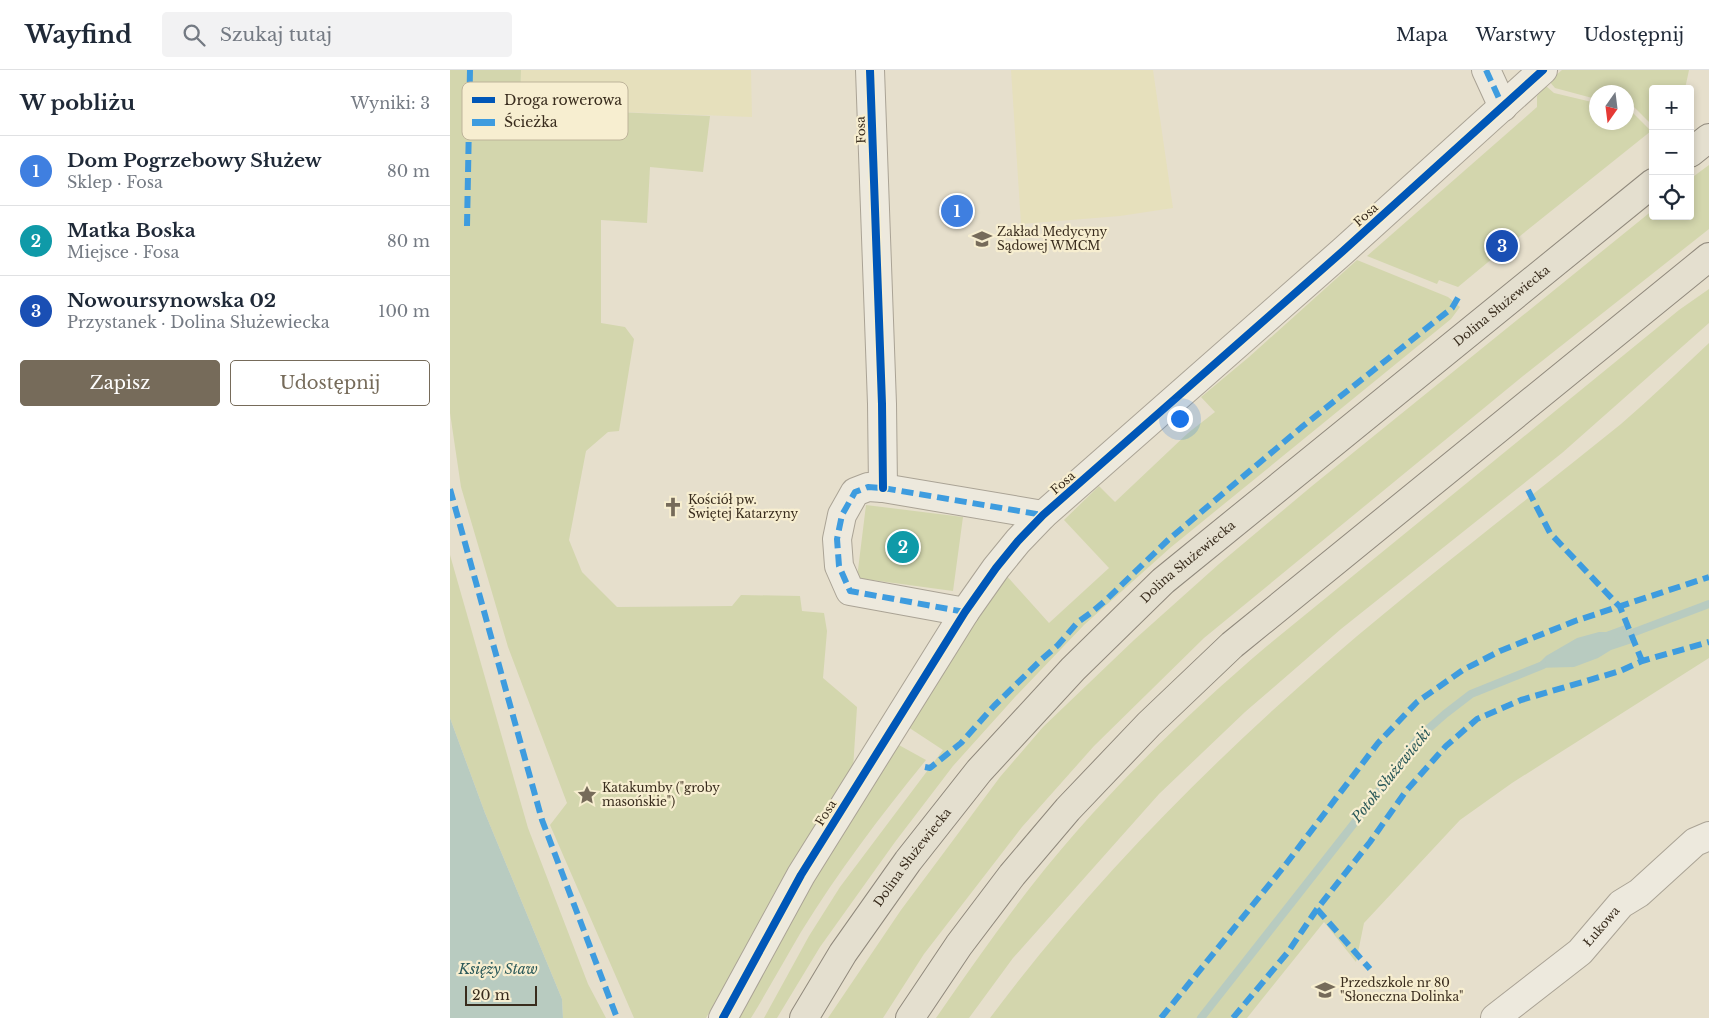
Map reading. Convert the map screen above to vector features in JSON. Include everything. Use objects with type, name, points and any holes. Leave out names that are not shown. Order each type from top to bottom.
[{"type":"main road","points":[[1694,150],[1709,138]]},
{"type":"main road","name":"Dolina Służewiecka","points":[[804,1018],[843,953],[908,861],[979,771],[1073,669],[1163,581],[1649,186]]},
{"type":"main road","points":[[910,1018],[959,945],[1012,875],[1068,809],[1149,724],[1240,639],[1709,257]]},
{"type":"main road","points":[[1670,288],[1709,273]]},
{"type":"street","name":"Fosa","points":[[870,70],[882,404],[883,488]]},
{"type":"street","points":[[1486,70],[1503,107]]},
{"type":"street","name":"Fosa","points":[[724,1018],[801,875],[965,612],[1018,541],[1043,515],[1343,251],[1543,70]]},
{"type":"street","points":[[965,612],[850,591],[839,566],[837,539],[842,515],[855,492],[868,487],[883,488],[1043,515]]},
{"type":"street","name":"Łukowa","points":[[1495,1018],[1580,952],[1621,904],[1639,893],[1695,842],[1709,836]]},
{"type":"shaded area","points":[[521,70],[751,70],[752,117],[628,112],[628,82],[521,82]]},
{"type":"shaded area","points":[[1011,70],[1153,70],[1173,208],[1120,216],[1021,224]]},
{"type":"green space","points":[[450,70],[521,70],[521,82],[462,82],[462,140],[628,140],[628,113],[710,116],[703,172],[650,167],[647,223],[601,220],[601,323],[625,327],[634,339],[619,431],[608,432],[586,451],[569,540],[582,572],[617,607],[732,606],[741,595],[800,596],[802,611],[824,613],[827,631],[823,678],[857,707],[853,769],[706,1018],[634,1018],[550,825],[567,803],[508,647],[461,487],[450,413]]},
{"type":"green space","points":[[1562,70],[1689,70],[1686,85],[1649,85],[1649,122],[1634,107],[1634,85],[1589,85],[1589,97],[1555,88],[1549,81]]},
{"type":"green space","points":[[1546,86],[1554,93],[1589,101],[1589,130],[1634,130],[1634,114],[1649,129],[1649,133],[1515,240],[1509,235],[1488,252],[1493,258],[1458,287],[1439,280],[1437,284],[1367,256],[1537,107],[1537,96]]},
{"type":"green space","points":[[1709,165],[1709,229],[1523,376],[1204,638],[1094,746],[1022,827],[924,954],[883,1018],[828,1018],[901,910],[1000,777],[1043,727],[1134,640],[1219,564],[1312,486],[1649,213],[1649,220],[1694,220],[1694,176]]},
{"type":"green space","points":[[1357,260],[1448,297],[1460,307],[1451,319],[1170,548],[1084,625],[1015,697],[953,766],[895,842],[820,947],[777,1018],[764,1018],[809,936],[840,887],[943,750],[908,727],[1005,574],[1049,623],[1109,568],[1064,520],[1099,486],[1115,502],[1188,433],[1215,412],[1201,397],[1249,357]]},
{"type":"green space","points":[[1709,289],[1709,323],[1562,453],[1341,629],[1245,712],[1159,794],[1013,958],[969,1018],[936,1018],[1004,922],[1058,853],[1122,782],[1193,712],[1267,646],[1679,310]]},
{"type":"green space","points":[[1709,343],[1709,658],[1512,783],[1460,820],[1364,923],[1356,962],[1324,922],[1247,1018],[990,1018],[1028,968],[1110,873],[1197,782],[1242,739],[1288,696],[1370,625],[1621,424]]},
{"type":"green space","points":[[866,505],[963,517],[953,591],[857,578]]},
{"type":"green space","points":[[450,555],[528,828],[588,984],[606,1018],[563,1018],[562,999],[485,813],[450,718]]},
{"type":"green space","points":[[897,744],[926,760],[876,823],[830,888],[801,932],[751,1018],[735,1018],[768,957]]},
{"type":"water","points":[[1625,625],[1632,643],[1611,650],[1598,658],[1574,667],[1534,668],[1546,656],[1577,638],[1606,632]]},
{"type":"water","name":"Księży Staw","points":[[450,718],[485,813],[562,999],[563,1018],[450,1018]]},
{"type":"waterway","name":"Potok Służewiecki","points":[[1619,638],[1709,604]]},
{"type":"waterway","name":"Potok Służewiecki","points":[[1201,1018],[1370,803],[1419,737],[1471,694],[1543,665]]},
{"type":"marked path","points":[[470,70],[470,82]]},
{"type":"marked path","points":[[1486,70],[1503,107]]},
{"type":"marked path","points":[[467,226],[469,140]]},
{"type":"marked path","points":[[925,767],[930,768],[961,743],[994,706],[1058,645],[1078,622],[1106,600],[1168,540],[1303,426],[1452,308],[1459,296]]},
{"type":"marked path","points":[[965,612],[850,591],[839,566],[837,539],[842,515],[855,492],[868,487],[883,488],[1043,515]]},
{"type":"marked path","points":[[450,489],[542,820],[617,1018]]},
{"type":"marked path","points":[[1528,490],[1550,533],[1620,607],[1642,661]]},
{"type":"marked path","points":[[1161,1018],[1286,864],[1378,743],[1417,702],[1463,670],[1500,651],[1575,621],[1709,577]]},
{"type":"marked path","points":[[1233,1018],[1288,952],[1317,909],[1370,842],[1406,791],[1446,746],[1477,719],[1521,700],[1620,671],[1642,661],[1709,642]]},
{"type":"marked path","points":[[1317,909],[1370,969]]},
{"type":"cycle path","points":[[870,70],[882,404],[883,488]]},
{"type":"cycle path","points":[[723,1018],[801,875],[965,612],[1018,541],[1043,515],[1343,251],[1543,70]]},
{"type":"place","name":"Dom Pogrzebowy Służew","points":[[957,211]]},
{"type":"place","name":"Zakład Medycyny Sądowej WMCM","points":[[982,239]]},
{"type":"place","name":"Nowoursynowska 02","points":[[1502,246]]},
{"type":"place","name":"Kościół pw. Świętej Katarzyny","points":[[673,507]]},
{"type":"place","name":"Matka Boska","points":[[903,547]]},
{"type":"place","name":"Katakumby (\"groby masońskie\")","points":[[587,795]]},
{"type":"place","name":"Przedszkole nr 80 \"Słoneczna Dolinka\"","points":[[1325,990]]}]
